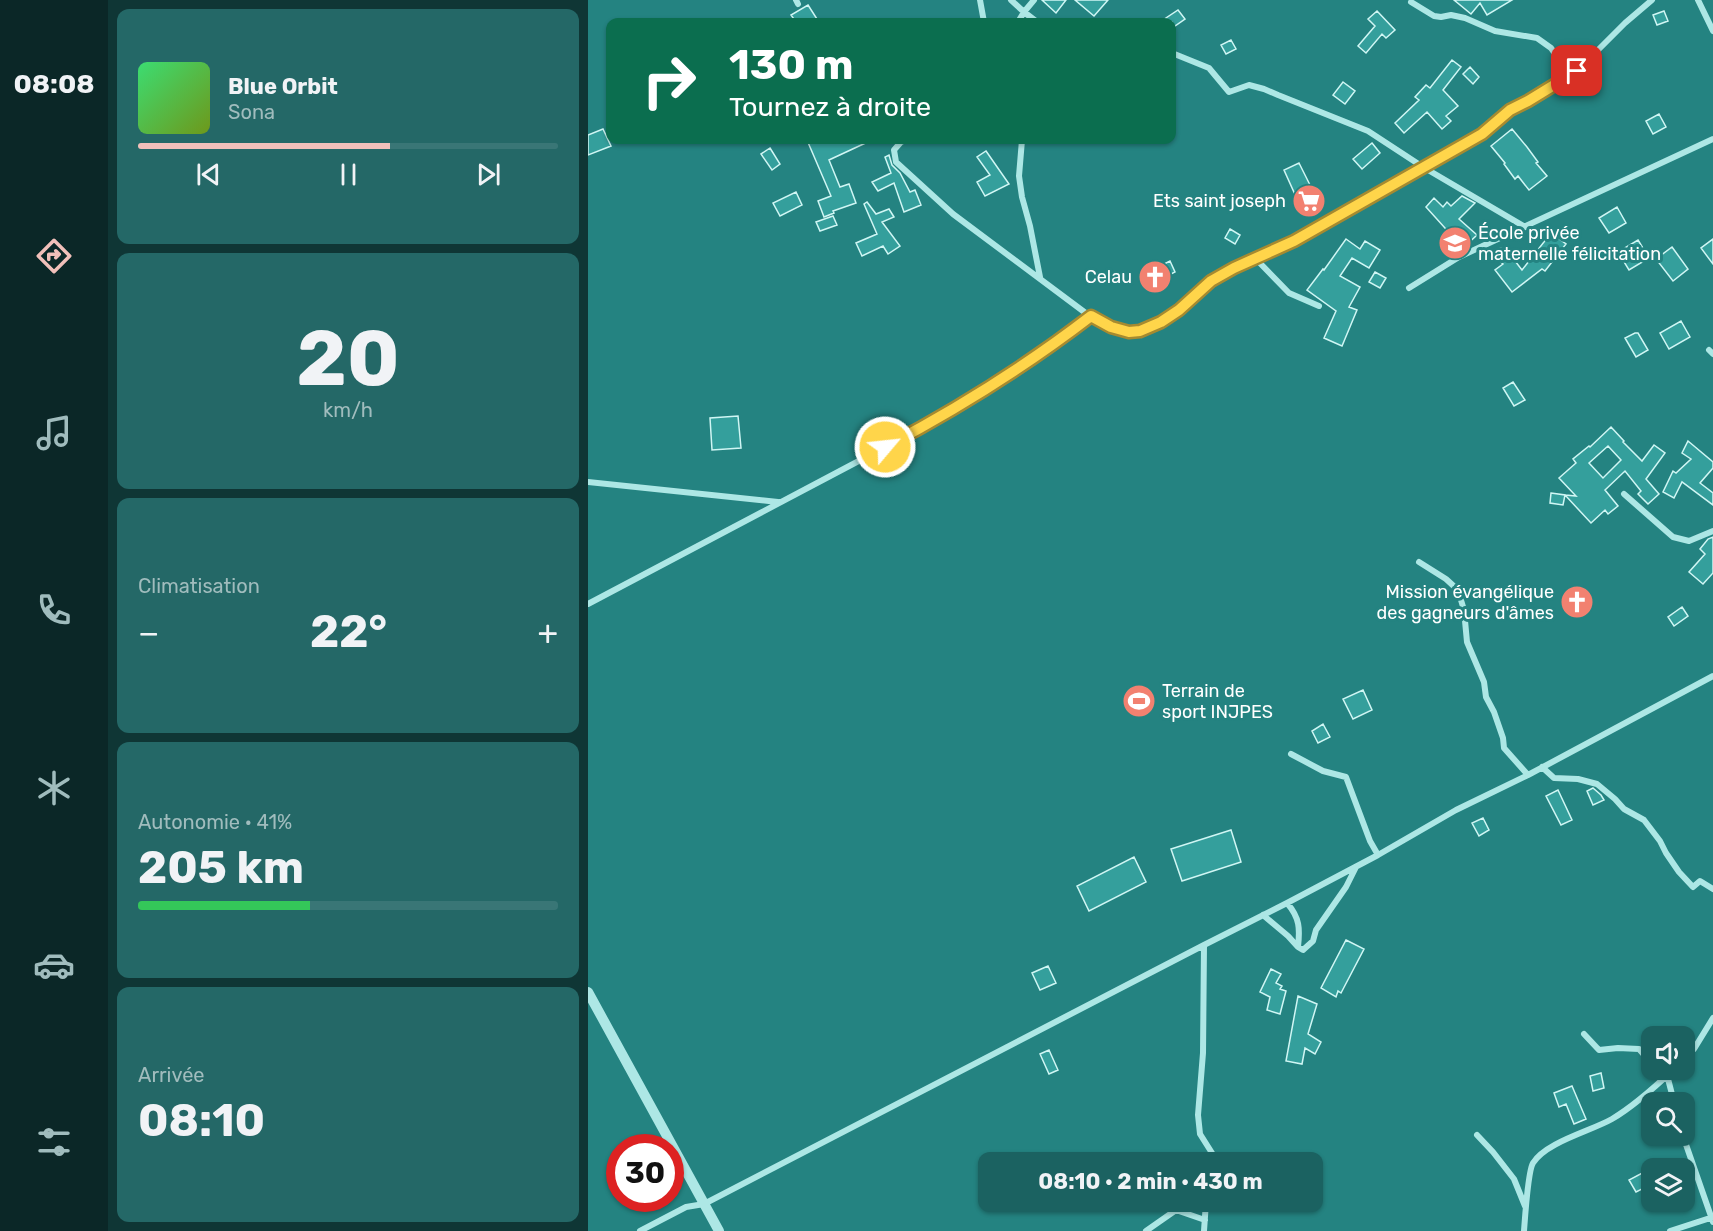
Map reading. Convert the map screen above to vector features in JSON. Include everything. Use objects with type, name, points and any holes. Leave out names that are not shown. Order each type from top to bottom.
[{"type":"street","points":[[980,0],[983,18]]},
{"type":"street","points":[[1011,0],[1032,18]]},
{"type":"street","points":[[1020,18],[1034,0]]},
{"type":"street","points":[[899,144],[894,150],[896,162],[953,214],[1091,316],[1111,327],[1129,332],[1140,331],[1161,322],[1179,310],[1211,281],[1294,241],[1482,134],[1510,110],[1577,71],[1625,23],[1652,0]]},
{"type":"street","points":[[1698,0],[1713,31]]},
{"type":"street","points":[[1411,2],[1434,16],[1450,15],[1465,18],[1495,31],[1537,38],[1551,48],[1565,68],[1568,78]]},
{"type":"street","points":[[1176,55],[1209,68],[1230,92],[1249,85],[1264,89],[1368,131],[1423,167],[1525,227]]},
{"type":"street","points":[[1409,288],[1459,257],[1713,139]]},
{"type":"street","points":[[1022,144],[1020,187],[1040,277]]},
{"type":"street","points":[[1255,258],[1289,293],[1319,306]]},
{"type":"street","points":[[588,604],[906,436],[976,396],[1064,337],[1091,316]]},
{"type":"street","points":[[588,482],[779,502]]},
{"type":"street","points":[[1624,494],[1673,537],[1689,541],[1713,531]]},
{"type":"street","points":[[1419,562],[1446,579],[1458,590],[1467,627],[1467,642],[1484,682],[1486,697],[1494,712],[1504,748],[1528,775]]},
{"type":"street","points":[[640,1231],[686,1207],[705,1204],[1287,903],[1378,855],[1456,810],[1528,775],[1713,676]]},
{"type":"street","points":[[1291,754],[1323,771],[1346,777],[1370,841],[1378,855]]},
{"type":"street","points":[[1542,767],[1554,778],[1578,779],[1597,784],[1624,809],[1644,820],[1679,872],[1693,887],[1700,882],[1713,889]]},
{"type":"street","points":[[1263,915],[1303,950],[1313,941],[1316,930],[1346,887],[1356,866]]},
{"type":"street","points":[[1287,903],[1296,912],[1298,947]]},
{"type":"street","points":[[1204,945],[1203,1053],[1198,1115],[1200,1134],[1211,1152]]},
{"type":"street","points":[[588,992],[719,1231]]},
{"type":"street","points":[[1695,1046],[1713,1018]]},
{"type":"street","points":[[1584,1034],[1599,1050],[1639,1048],[1641,1050]]},
{"type":"street","points":[[1524,1231],[1531,1165],[1538,1155],[1611,1120],[1632,1106],[1661,1080]]},
{"type":"street","points":[[1477,1135],[1514,1179],[1526,1209]]},
{"type":"street","points":[[1670,1231],[1712,1219],[1686,1146]]},
{"type":"street","points":[[1146,1231],[1176,1210],[1205,1220]]},
{"type":"street","points":[[1204,1231],[1205,1212]]},
{"type":"building","points":[[1042,0],[1066,0],[1056,13]]},
{"type":"building","points":[[1075,0],[1108,0],[1094,16]]},
{"type":"building","points":[[1454,0],[1512,0],[1487,15],[1480,3],[1471,14]]},
{"type":"building","points":[[808,5],[816,18],[793,18],[791,15]]},
{"type":"building","points":[[1178,10],[1185,19],[1176,25],[1176,18],[1166,18]]},
{"type":"building","points":[[1377,11],[1395,30],[1386,38],[1382,34],[1366,53],[1358,46],[1375,26],[1368,19]]},
{"type":"building","points":[[1664,11],[1668,21],[1657,25],[1653,15]]},
{"type":"building","points":[[1231,40],[1236,49],[1226,54],[1221,45]]},
{"type":"building","points":[[1452,60],[1461,67],[1443,90],[1458,106],[1446,116],[1451,121],[1442,129],[1427,112],[1404,133],[1395,123],[1419,100],[1415,97],[1426,85],[1430,88]]},
{"type":"building","points":[[1470,67],[1479,77],[1473,84],[1463,74]]},
{"type":"building","points":[[1343,82],[1355,91],[1345,104],[1333,95]]},
{"type":"building","points":[[1659,114],[1666,127],[1653,134],[1646,121]]},
{"type":"building","points":[[603,129],[606,144],[611,146],[588,155],[588,135]]},
{"type":"building","points":[[1512,129],[1547,176],[1529,190],[1518,176],[1515,179],[1491,146]]},
{"type":"building","points":[[1372,143],[1380,153],[1362,169],[1353,159]]},
{"type":"building","points":[[809,144],[863,144],[829,160],[840,187],[849,184],[856,203],[833,211],[834,213],[824,217],[818,201],[831,196]]},
{"type":"building","points":[[770,148],[780,164],[772,170],[761,154]]},
{"type":"building","points":[[986,151],[1009,184],[985,196],[977,182],[990,175],[977,157]]},
{"type":"building","points":[[889,155],[892,165],[900,173],[910,192],[915,190],[921,205],[904,212],[894,183],[878,191],[872,182],[891,173],[885,157]]},
{"type":"building","points":[[1299,163],[1313,191],[1310,192],[1315,204],[1302,210],[1284,170]]},
{"type":"building","points":[[796,192],[802,205],[780,216],[773,203]]},
{"type":"building","points":[[1462,196],[1475,203],[1459,219],[1477,235],[1463,248],[1426,207],[1434,198],[1443,207],[1447,202],[1451,206]]},
{"type":"building","points":[[867,202],[876,214],[889,209],[894,217],[882,222],[900,246],[888,254],[883,246],[862,256],[856,243],[877,234],[864,204]]},
{"type":"building","points":[[1617,207],[1626,223],[1609,233],[1599,218]]},
{"type":"building","points":[[833,216],[837,225],[820,231],[816,222]]},
{"type":"building","points":[[1230,229],[1240,235],[1235,244],[1225,238]]},
{"type":"building","points":[[1551,233],[1566,244],[1545,271],[1542,269],[1512,292],[1495,270],[1503,264],[1495,257],[1495,251],[1503,249],[1522,270]]},
{"type":"building","points":[[1346,239],[1360,249],[1365,241],[1380,250],[1369,268],[1352,258],[1340,276],[1360,287],[1349,307],[1357,310],[1342,346],[1324,338],[1336,311],[1307,290]]},
{"type":"building","points":[[1713,239],[1713,264],[1701,248]]},
{"type":"building","points":[[1638,240],[1649,258],[1629,270],[1618,252]]},
{"type":"building","points":[[1672,247],[1688,269],[1673,281],[1656,259]]},
{"type":"building","points":[[1170,261],[1175,272],[1154,283],[1148,272]]},
{"type":"building","points":[[1375,272],[1386,278],[1380,288],[1369,282]]},
{"type":"building","points":[[1681,321],[1690,337],[1669,349],[1660,333]]},
{"type":"building","points":[[1638,333],[1648,350],[1636,357],[1625,338]]},
{"type":"building","points":[[1513,382],[1525,400],[1514,406],[1503,388]]},
{"type":"building","points":[[738,416],[741,448],[712,450],[710,418]]},
{"type":"building","points":[[1611,427],[1642,461],[1654,445],[1665,453],[1646,479],[1659,494],[1648,504],[1638,494],[1641,491],[1625,471],[1605,490],[1618,506],[1608,514],[1605,510],[1591,523],[1565,495],[1576,496],[1559,478],[1576,463],[1573,459]],"holes":[[[1608,446],[1621,460],[1603,478],[1589,463]]]},
{"type":"building","points":[[1688,441],[1713,462],[1713,468],[1700,483],[1713,493],[1713,505],[1682,482],[1674,498],[1663,492],[1673,471],[1676,473],[1691,459],[1682,453]]},
{"type":"building","points":[[1551,493],[1565,495],[1563,505],[1550,503]]},
{"type":"building","points":[[1713,537],[1713,573],[1703,584],[1689,572],[1705,554],[1700,549],[1708,539]]},
{"type":"building","points":[[1569,591],[1583,602],[1574,612],[1561,601]]},
{"type":"building","points":[[1682,607],[1688,616],[1674,626],[1668,617]]},
{"type":"building","points":[[1363,690],[1372,710],[1353,719],[1343,699]]},
{"type":"building","points":[[1323,724],[1330,737],[1318,743],[1312,731]]},
{"type":"building","points":[[1593,788],[1604,800],[1593,805],[1587,791]]},
{"type":"building","points":[[1558,790],[1572,820],[1561,825],[1546,796]]},
{"type":"building","points":[[1483,818],[1489,830],[1479,836],[1472,823]]},
{"type":"building","points":[[1231,830],[1241,862],[1182,881],[1171,849]]},
{"type":"building","points":[[1134,857],[1146,882],[1089,911],[1077,886]]},
{"type":"building","points":[[1346,940],[1364,949],[1341,993],[1338,991],[1336,997],[1321,988]]},
{"type":"building","points":[[1048,966],[1056,983],[1040,990],[1032,973]]},
{"type":"building","points":[[1271,969],[1281,974],[1276,983],[1282,986],[1280,989],[1286,991],[1280,1014],[1267,1010],[1270,997],[1260,992]]},
{"type":"building","points":[[1298,996],[1317,1004],[1308,1034],[1321,1042],[1315,1054],[1305,1048],[1302,1064],[1286,1061]]},
{"type":"building","points":[[1049,1050],[1058,1070],[1049,1074],[1040,1054]]},
{"type":"building","points":[[1601,1073],[1604,1088],[1593,1091],[1590,1076]]},
{"type":"building","points":[[1572,1086],[1586,1119],[1574,1124],[1566,1104],[1559,1107],[1554,1093]]},
{"type":"building","points":[[1641,1174],[1641,1190],[1636,1192],[1629,1180]]},
{"type":"place","name":"Ets saint joseph","points":[[1309,201]]},
{"type":"place","name":"École privée maternelle félicitation","points":[[1455,243]]},
{"type":"place","name":"Celau","points":[[1155,277]]},
{"type":"place","name":"Mission évangélique des gagneurs d'âmes","points":[[1577,602]]},
{"type":"place","name":"Terrain de sport INJPES","points":[[1139,701]]},
{"type":"route","points":[[885,447],[976,396],[1064,337],[1091,316],[1111,327],[1129,332],[1140,331],[1161,322],[1179,310],[1211,281],[1294,241],[1482,134],[1510,110],[1577,71]]}]
